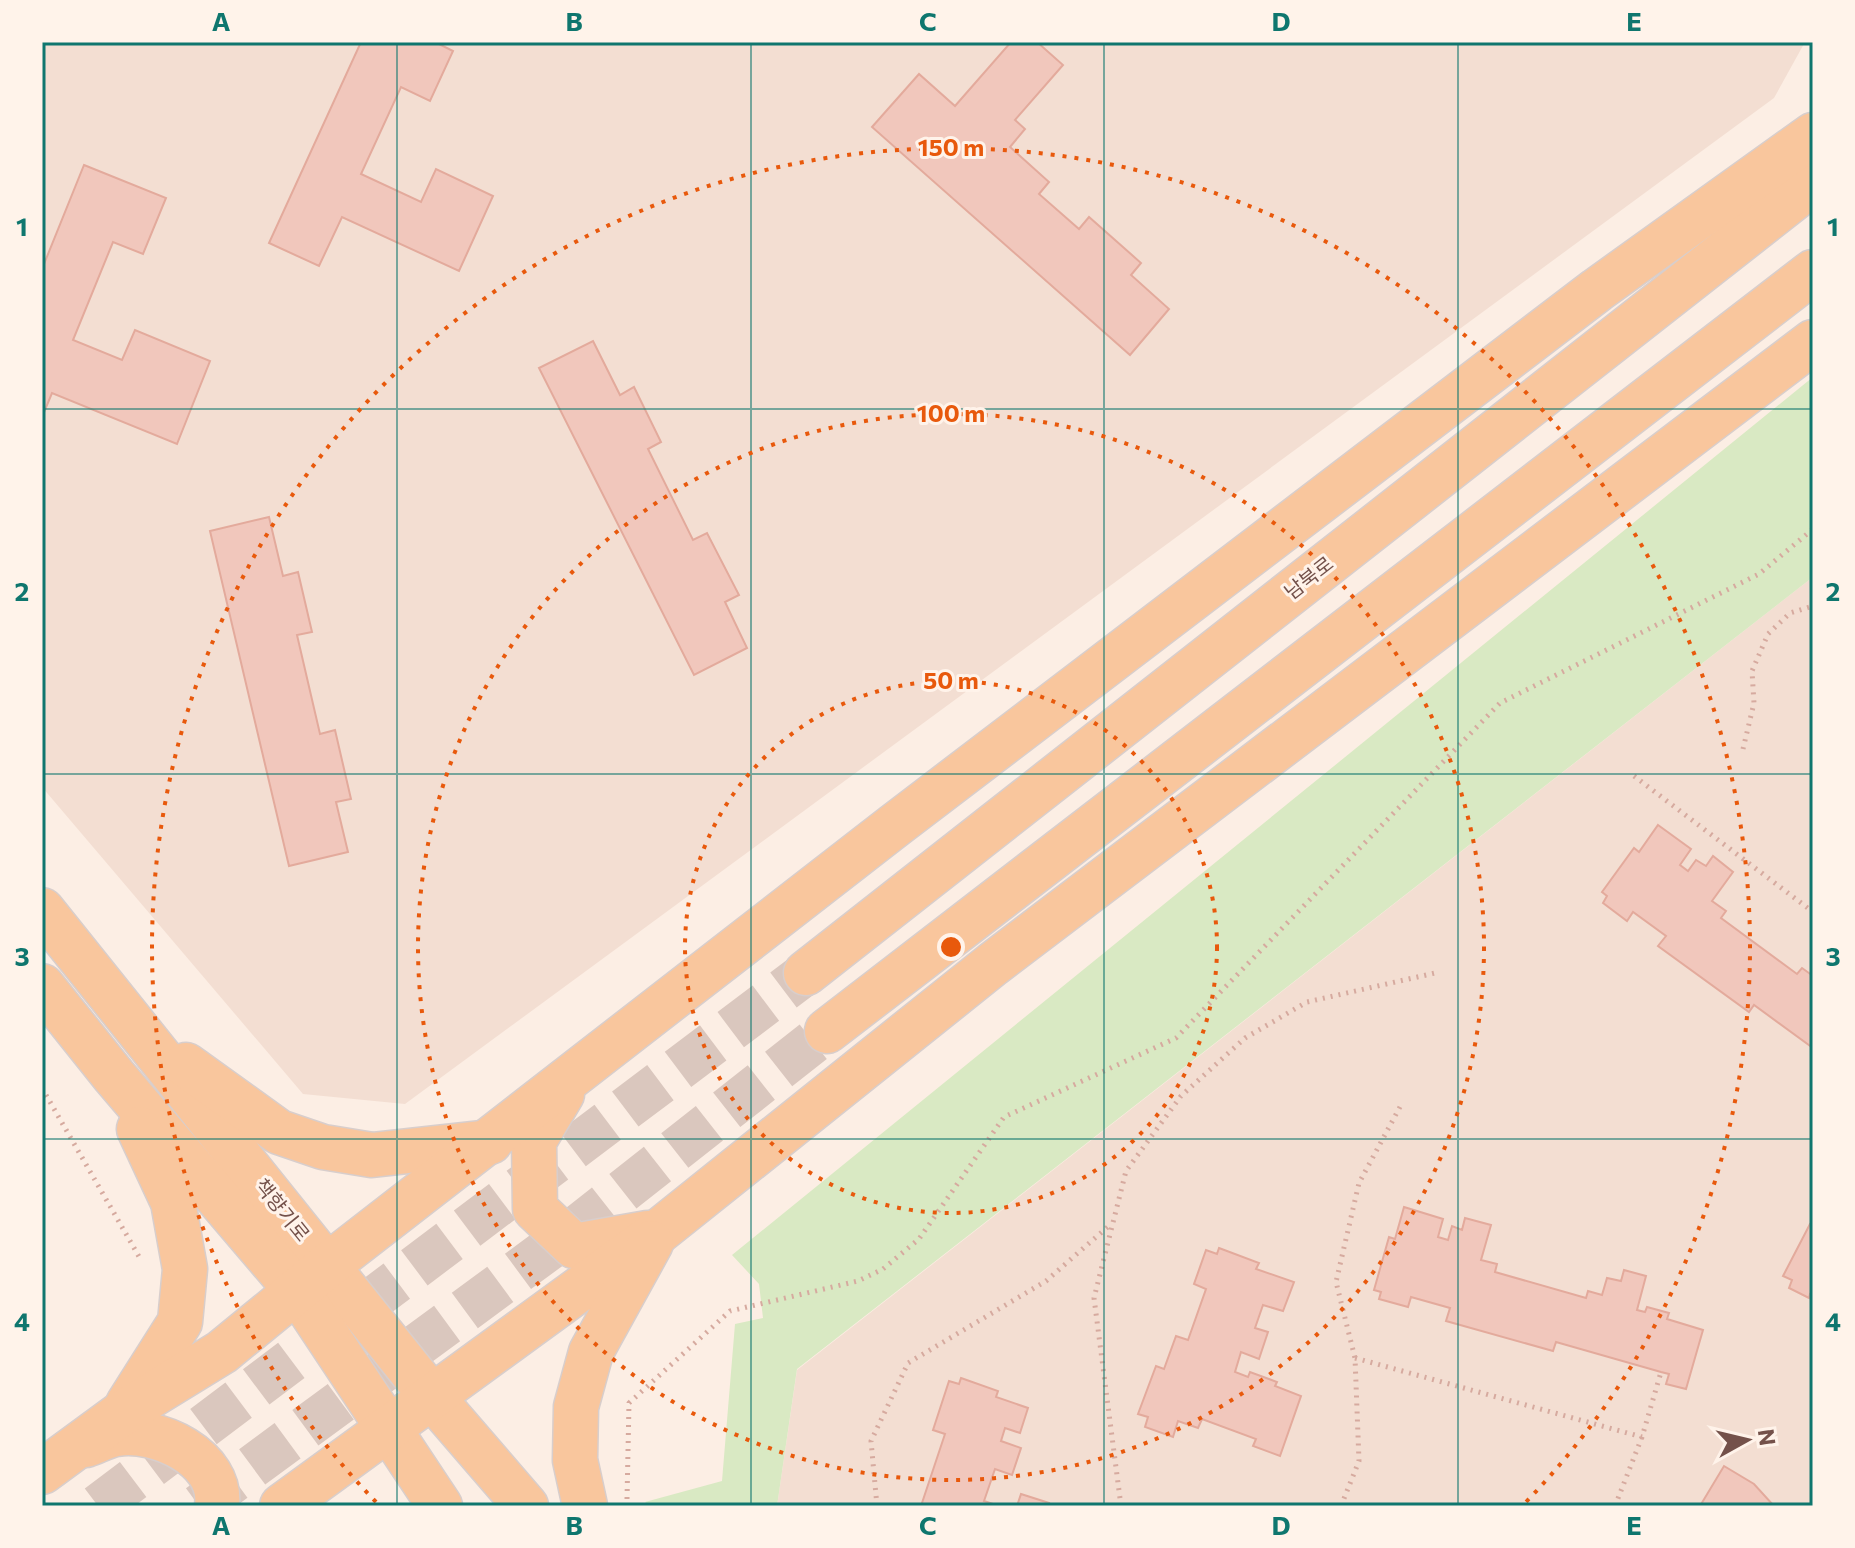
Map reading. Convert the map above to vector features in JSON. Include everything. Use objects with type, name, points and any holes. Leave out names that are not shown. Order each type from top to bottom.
[{"type":"main road","points":[[1638,319],[1813,138]]},
{"type":"main road","points":[[57,1461],[121,1414],[222,1352],[894,826],[1597,290],[1813,138]]},
{"type":"main road","name":"남북로","points":[[806,973],[1813,183]]},
{"type":"main road","points":[[827,1031],[1813,272]]},
{"type":"main road","points":[[1747,323],[1813,282]]},
{"type":"main road","points":[[282,1506],[658,1232],[993,964],[1813,342]]},
{"type":"main road","name":"책향기로","points":[[42,910],[143,1035],[312,1279],[390,1428],[440,1506]]},
{"type":"main road","name":"책향기로","points":[[42,986],[114,1076],[432,1397],[526,1506]]},
{"type":"main road","points":[[143,1035],[279,1132],[323,1147],[372,1155],[490,1142]]},
{"type":"main road","points":[[114,1076],[173,1202],[185,1269],[180,1322],[121,1414]]},
{"type":"main road","points":[[572,1077],[534,1141],[535,1209],[574,1246],[658,1232]]},
{"type":"main road","points":[[585,1506],[575,1460],[576,1407],[591,1352],[658,1232]]},
{"type":"main road","points":[[57,1461],[117,1434],[157,1437],[191,1453],[208,1468],[218,1497],[217,1506]]},
{"type":"path","points":[[627,1506],[629,1403],[730,1311],[858,1281],[883,1269],[919,1239],[1004,1117],[1176,1038],[1500,703],[1759,574],[1813,529]]},
{"type":"path","points":[[1743,749],[1754,703],[1752,671],[1768,634],[1790,613],[1813,606]]},
{"type":"path","points":[[1634,776],[1813,912]]},
{"type":"path","points":[[1121,1506],[1094,1298],[1126,1171],[1181,1096],[1245,1038],[1307,1002],[1435,973]]},
{"type":"path","points":[[42,1088],[142,1261]]},
{"type":"path","points":[[1341,1506],[1359,1461],[1355,1358],[1336,1282],[1359,1183],[1401,1105]]},
{"type":"path","points":[[877,1506],[871,1441],[908,1363],[1046,1281],[1113,1222]]},
{"type":"path","points":[[1355,1358],[1642,1437]]},
{"type":"path","points":[[1615,1506],[1642,1437],[1661,1372]]},
{"type":"shaded area","points":[[42,42],[1805,42],[1774,98],[405,1104],[303,1094],[42,787]]},
{"type":"shaded area","points":[[1813,577],[1813,1506],[777,1506],[797,1370]]},
{"type":"green space","points":[[1813,377],[1813,577],[797,1369],[777,1506],[650,1506],[645,1502],[722,1481],[735,1324],[763,1318],[759,1284],[732,1255]]},
{"type":"building","points":[[361,42],[435,42],[453,51],[430,101],[401,87],[361,174],[421,202],[436,169],[493,196],[459,271],[342,217],[319,266],[269,243]]},
{"type":"building","points":[[1011,42],[1037,42],[1063,65],[1015,120],[1025,129],[1010,147],[1049,182],[1039,194],[1079,229],[1089,217],[1141,263],[1131,275],[1169,309],[1130,355],[872,127],[919,74],[955,106]]},
{"type":"building","points":[[84,165],[166,198],[143,254],[113,242],[73,340],[122,360],[135,330],[210,361],[177,444],[52,393],[42,417],[42,269]]},
{"type":"building","points":[[593,341],[620,395],[634,387],[661,442],[648,449],[693,540],[707,533],[739,595],[725,602],[747,648],[694,675],[539,368]]},
{"type":"building","points":[[269,517],[283,576],[298,572],[312,632],[297,635],[320,734],[335,730],[351,799],[336,802],[348,852],[289,866],[210,531]]},
{"type":"building","points":[[1658,825],[1691,849],[1680,865],[1688,871],[1696,860],[1706,866],[1713,856],[1733,872],[1712,901],[1726,911],[1721,918],[1797,974],[1802,968],[1813,976],[1813,1048],[1754,1005],[1749,1012],[1658,946],[1666,936],[1633,912],[1627,921],[1603,903],[1607,896],[1602,892],[1634,848],[1639,852]]},
{"type":"building","points":[[1404,1207],[1443,1219],[1438,1237],[1448,1240],[1452,1226],[1462,1230],[1465,1218],[1491,1225],[1481,1260],[1497,1264],[1495,1272],[1586,1298],[1588,1291],[1602,1295],[1607,1278],[1621,1281],[1624,1270],[1646,1276],[1637,1310],[1645,1312],[1647,1307],[1669,1313],[1667,1319],[1703,1330],[1686,1389],[1666,1384],[1669,1374],[1556,1342],[1553,1351],[1446,1321],[1450,1308],[1411,1297],[1408,1307],[1379,1299],[1381,1292],[1374,1290],[1389,1237],[1395,1239]]},
{"type":"building","points":[[1810,1224],[1813,1225],[1813,1295],[1810,1294],[1809,1298],[1789,1288],[1792,1280],[1783,1276]]},
{"type":"building","points":[[1219,1248],[1259,1263],[1256,1269],[1294,1282],[1283,1311],[1263,1305],[1255,1328],[1268,1332],[1259,1359],[1241,1352],[1235,1372],[1248,1377],[1250,1372],[1277,1382],[1275,1386],[1301,1396],[1280,1456],[1253,1446],[1256,1439],[1202,1419],[1198,1428],[1178,1421],[1173,1437],[1145,1427],[1148,1417],[1138,1414],[1156,1366],[1164,1369],[1176,1336],[1188,1340],[1206,1289],[1194,1284],[1206,1250],[1217,1254]]},
{"type":"building","points":[[961,1378],[998,1391],[996,1397],[1028,1408],[1020,1433],[1005,1428],[1001,1441],[1021,1448],[1012,1475],[995,1469],[984,1501],[999,1506],[921,1506],[945,1434],[933,1430],[949,1381],[959,1384]]},
{"type":"building","points":[[1724,1466],[1754,1484],[1774,1506],[1700,1506]]},
{"type":"building","points":[[1021,1494],[1049,1503],[1048,1506],[1017,1506]]},
{"type":"tunnel","points":[[98,1506],[806,973]]},
{"type":"tunnel","points":[[199,1506],[562,1239],[827,1031]]}]
